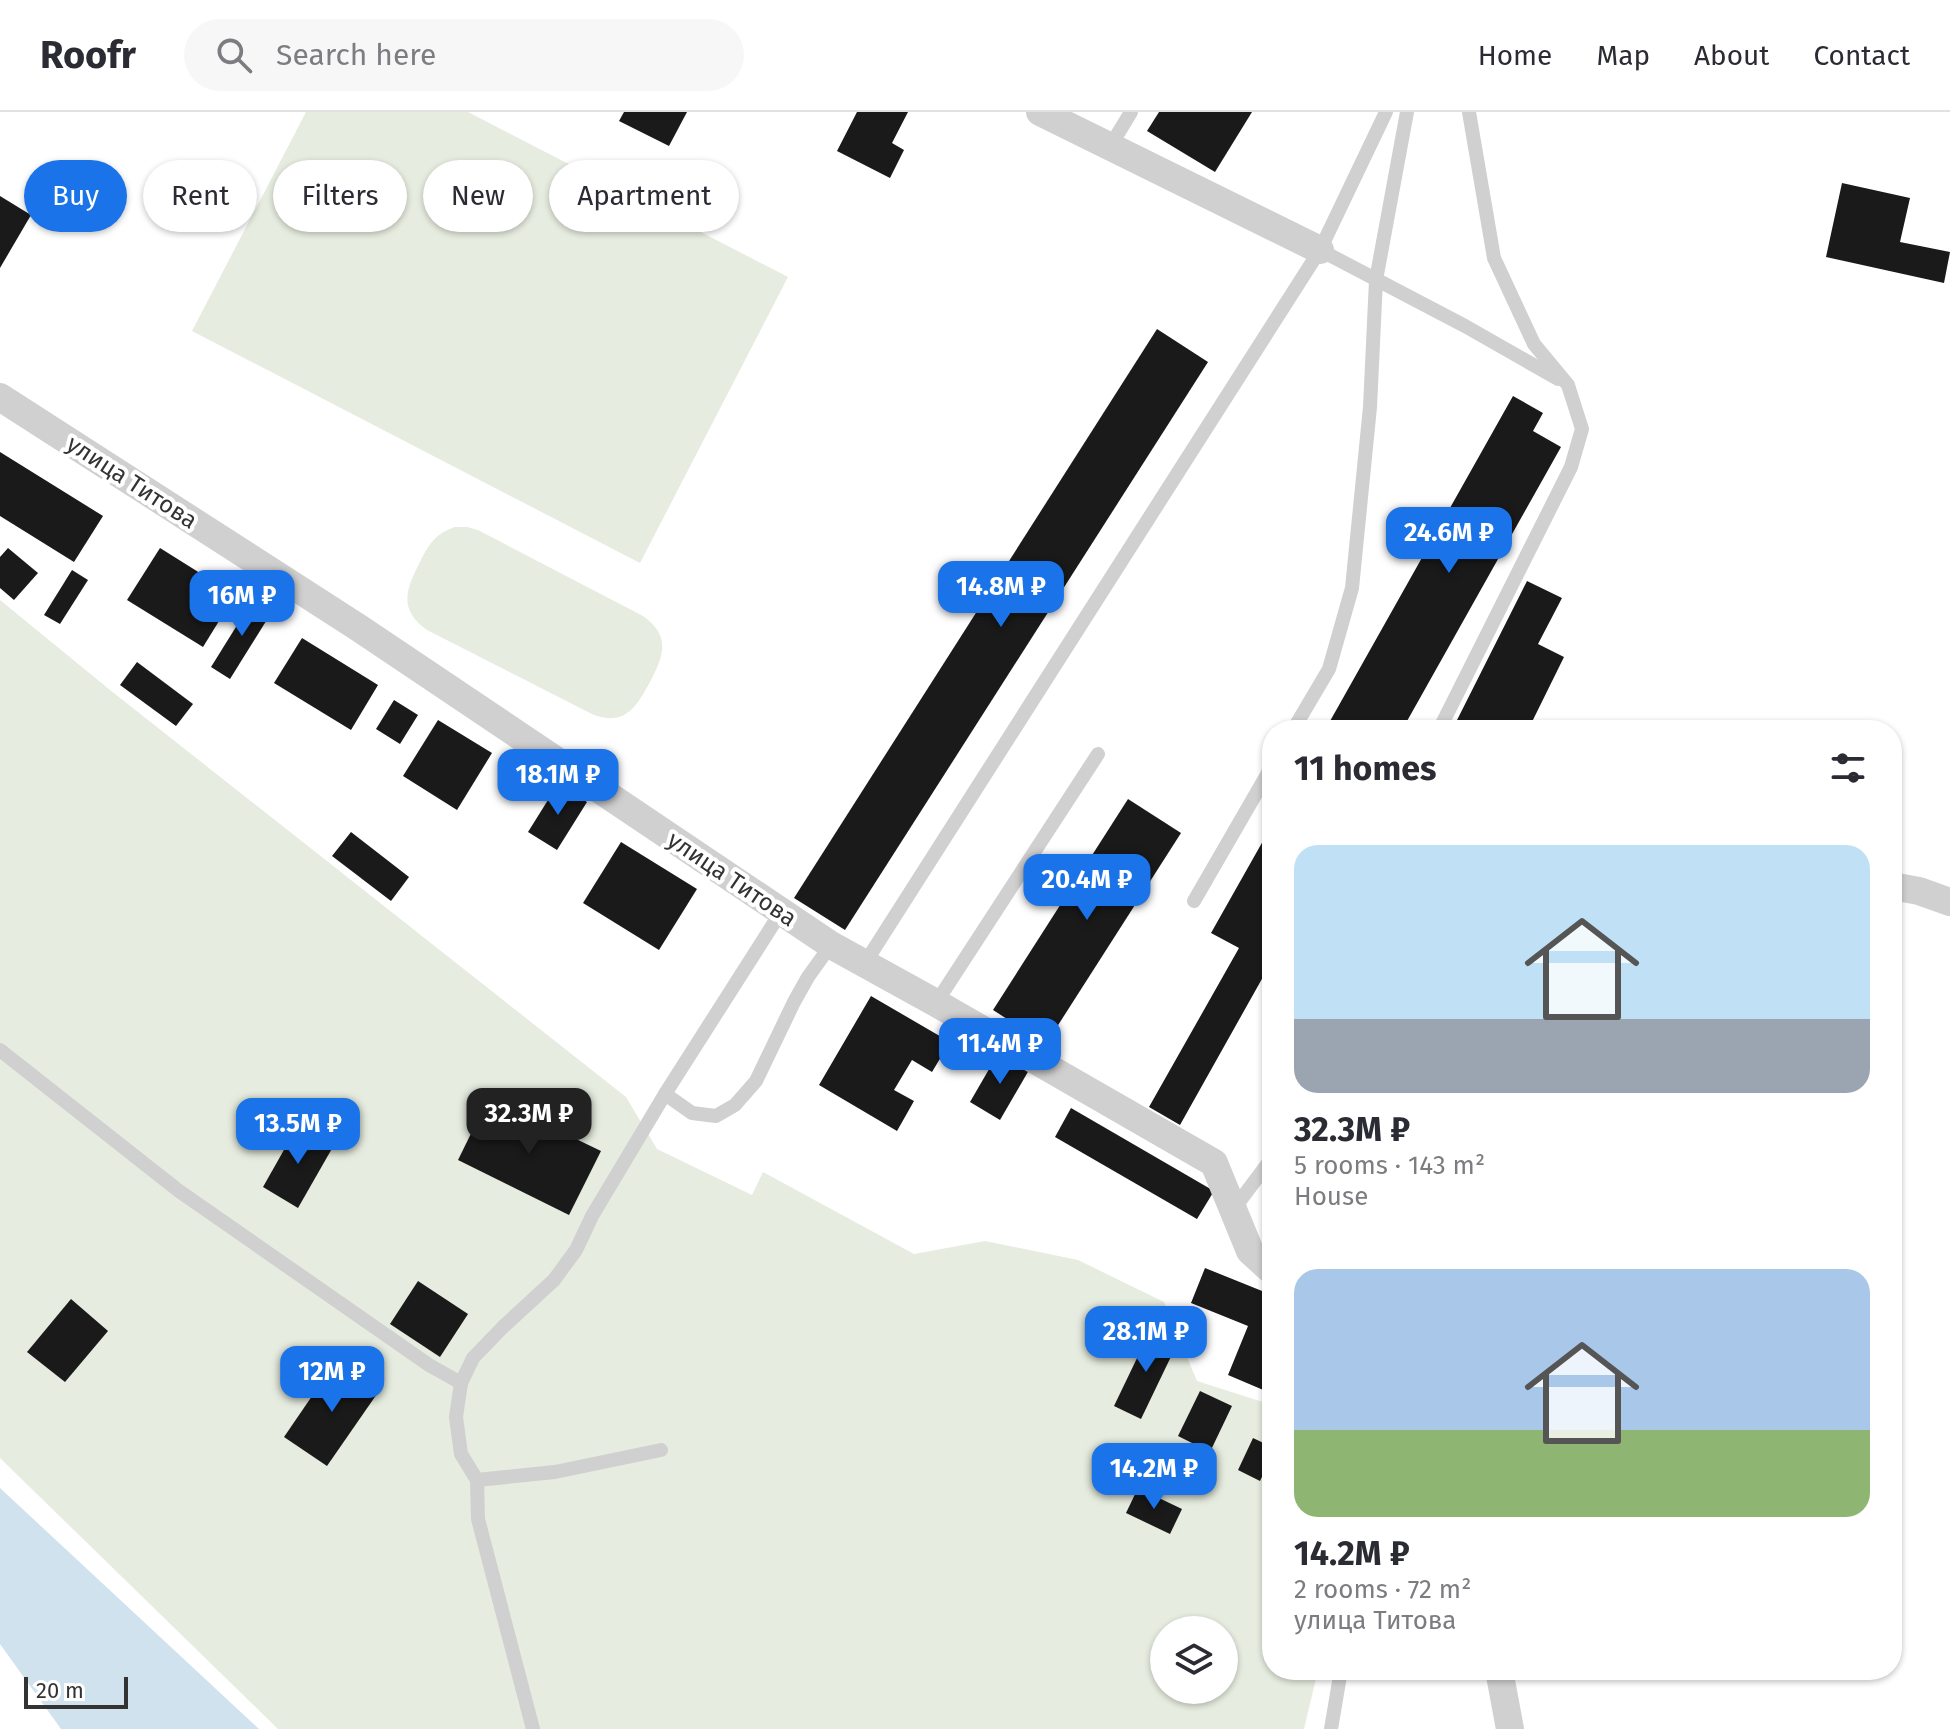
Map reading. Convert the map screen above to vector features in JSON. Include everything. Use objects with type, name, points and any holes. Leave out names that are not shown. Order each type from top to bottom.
[{"type":"street","points":[[1040,112],[1320,250]]},
{"type":"street","name":"улица Титова","points":[[0,397],[359,628],[831,945],[1214,1163],[1250,1251],[1262,1262]]},
{"type":"street","points":[[1905,888],[1950,881]]},
{"type":"street","points":[[1905,888],[1950,902]]},
{"type":"street","points":[[1501,1680],[1510,1729]]},
{"type":"lane","points":[[1111,145],[1131,112]]},
{"type":"lane","points":[[865,963],[1320,250],[1386,112]]},
{"type":"lane","points":[[1299,720],[1329,669],[1352,588],[1370,407],[1376,280],[1407,112]]},
{"type":"lane","points":[[1444,720],[1571,467],[1582,429],[1568,385],[1534,344],[1494,258],[1469,112]]},
{"type":"lane","points":[[1320,250],[1465,326],[1568,385]]},
{"type":"lane","points":[[936,1003],[1098,754]]},
{"type":"lane","points":[[1194,901],[1262,783]]},
{"type":"lane","points":[[533,1729],[478,1519],[477,1480],[461,1454],[456,1417],[461,1383],[473,1358],[554,1280],[576,1250],[592,1216],[665,1094],[781,912]]},
{"type":"lane","points":[[665,1094],[692,1113],[716,1116],[735,1105],[756,1081],[808,977],[831,945]]},
{"type":"lane","points":[[0,1050],[179,1191],[429,1365],[461,1383]]},
{"type":"lane","points":[[1233,1210],[1262,1171]]},
{"type":"lane","points":[[477,1480],[555,1472],[661,1450]]},
{"type":"lane","points":[[1331,1729],[1339,1680]]},
{"type":"shaded area","points":[[306,112],[468,112],[561,160],[549,160],[549,232],[701,232],[788,277],[640,563],[192,331],[244,232],[257,232],[257,206],[273,175],[273,232],[407,232],[407,160],[281,160]]},
{"type":"shaded area","points":[[455,527],[478,530],[652,623],[661,639],[659,663],[640,700],[628,713],[613,718],[592,714],[427,630],[418,622],[408,606],[411,581],[434,540]]},
{"type":"shaded area","points":[[0,600],[626,1097],[657,1149],[752,1195],[763,1172],[914,1254],[985,1241],[1078,1260],[1164,1302],[1197,1381],[1262,1402],[1262,1680],[1316,1680],[1304,1729],[278,1729],[0,1458]]},
{"type":"water","points":[[0,1488],[259,1729],[61,1729],[0,1644]]},
{"type":"building","points":[[624,112],[687,112],[669,146],[619,121]]},
{"type":"building","points":[[857,112],[908,112],[892,143],[904,150],[890,178],[837,151]]},
{"type":"building","points":[[1159,112],[1252,112],[1215,172],[1147,131]]},
{"type":"building","points":[[1842,183],[1910,198],[1900,242],[1950,252],[1944,283],[1826,257]]},
{"type":"building","points":[[0,196],[24,211],[24,227],[0,268]]},
{"type":"building","points":[[1157,329],[1208,362],[845,930],[794,898]]},
{"type":"building","points":[[1513,396],[1543,413],[1533,431],[1561,447],[1408,720],[1331,720]]},
{"type":"building","points":[[0,452],[103,516],[74,562],[0,516]]},
{"type":"building","points":[[8,548],[38,573],[14,600],[0,588],[0,557]]},
{"type":"building","points":[[160,548],[235,595],[203,647],[127,600]]},
{"type":"building","points":[[72,570],[88,580],[60,624],[44,615]]},
{"type":"building","points":[[1527,581],[1562,598],[1538,644],[1564,657],[1533,720],[1457,720]]},
{"type":"building","points":[[254,598],[273,610],[230,679],[211,667]]},
{"type":"building","points":[[302,638],[378,685],[351,730],[274,683]]},
{"type":"building","points":[[137,662],[193,704],[176,726],[120,685]]},
{"type":"building","points":[[394,700],[418,715],[400,744],[376,729]]},
{"type":"building","points":[[438,720],[492,753],[457,810],[403,776]]},
{"type":"building","points":[[558,784],[587,802],[557,850],[528,832]]},
{"type":"building","points":[[1128,799],[1181,833],[1046,1044],[993,1010]]},
{"type":"building","points":[[351,832],[409,877],[391,901],[332,856]]},
{"type":"building","points":[[621,842],[697,889],[659,950],[583,903]]},
{"type":"building","points":[[1262,843],[1262,979],[1180,1125],[1149,1107],[1239,948],[1211,933]]},
{"type":"building","points":[[871,996],[950,1042],[932,1072],[912,1060],[894,1090],[914,1101],[897,1131],[819,1085]]},
{"type":"building","points":[[999,1052],[1029,1070],[1000,1120],[970,1102]]},
{"type":"building","points":[[489,1097],[601,1151],[569,1215],[458,1160]]},
{"type":"building","points":[[1071,1108],[1214,1191],[1197,1219],[1055,1137]]},
{"type":"building","points":[[298,1125],[334,1145],[298,1208],[263,1187]]},
{"type":"building","points":[[1205,1268],[1262,1291],[1262,1389],[1228,1375],[1248,1326],[1191,1303]]},
{"type":"building","points":[[418,1281],[468,1314],[440,1357],[390,1324]]},
{"type":"building","points":[[71,1299],[108,1331],[65,1382],[27,1352]]},
{"type":"building","points":[[1151,1329],[1178,1342],[1141,1419],[1114,1406]]},
{"type":"building","points":[[336,1361],[379,1391],[327,1466],[284,1437]]},
{"type":"building","points":[[1200,1391],[1232,1406],[1210,1452],[1178,1436]]},
{"type":"building","points":[[1253,1438],[1262,1442],[1260,1481],[1238,1470]]},
{"type":"building","points":[[1138,1488],[1182,1509],[1170,1534],[1126,1513]]}]
